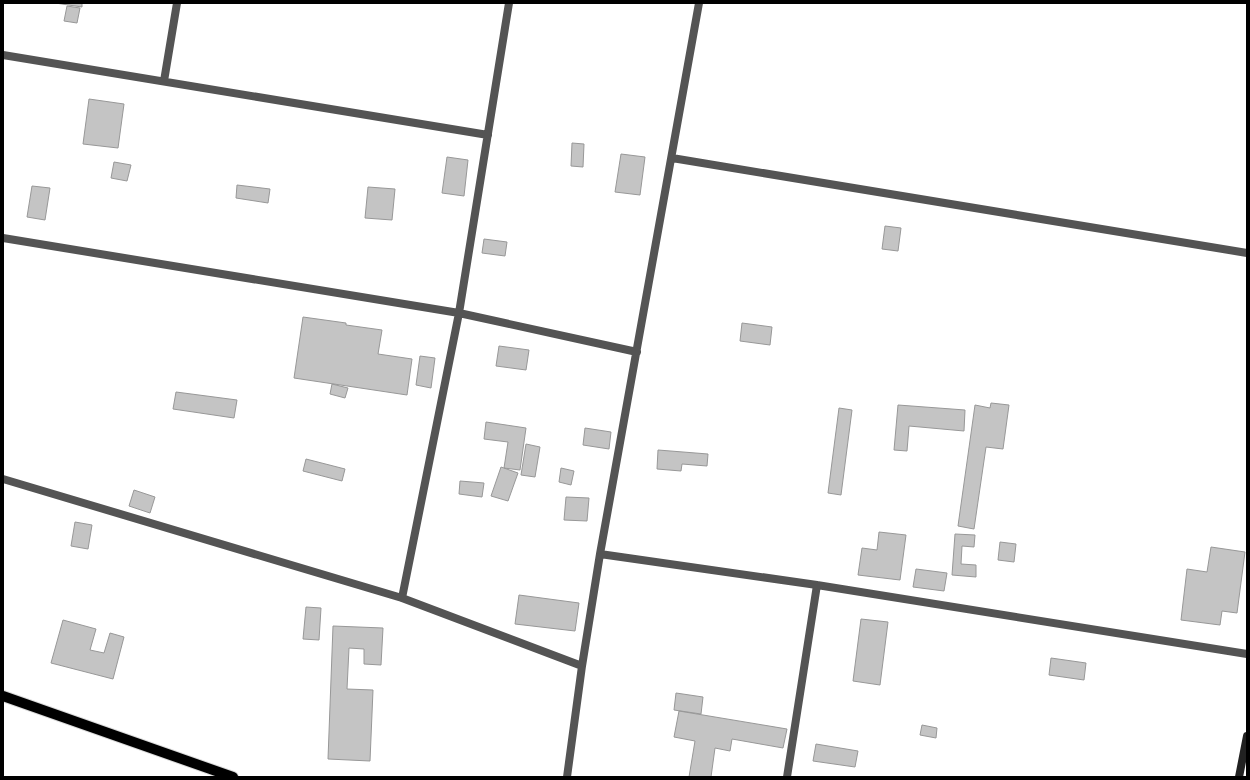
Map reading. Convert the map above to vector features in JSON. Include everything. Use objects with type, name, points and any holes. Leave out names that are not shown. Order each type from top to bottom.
[{"type":"main road","points":[[3,696],[233,777]]},
{"type":"main road","points":[[1240,777],[1247,736]]},
{"type":"street","points":[[164,81],[177,3]]},
{"type":"street","points":[[402,598],[459,313],[509,3]]},
{"type":"street","points":[[567,777],[582,666],[600,554],[699,3]]},
{"type":"street","points":[[3,55],[488,135]]},
{"type":"street","points":[[672,158],[1247,253]]},
{"type":"street","points":[[3,238],[459,313],[637,352]]},
{"type":"street","points":[[3,479],[402,598],[582,666]]},
{"type":"street","points":[[600,554],[817,585],[1247,654]]},
{"type":"street","points":[[787,777],[817,585]]},
{"type":"building","points":[[55,3],[82,3],[82,7]]},
{"type":"building","points":[[67,6],[80,8],[77,23],[64,21]]},
{"type":"building","points":[[89,99],[124,104],[118,148],[83,144]]},
{"type":"building","points":[[572,143],[584,144],[583,167],[571,166]]},
{"type":"building","points":[[621,154],[645,157],[640,195],[615,192]]},
{"type":"building","points":[[447,157],[468,160],[464,196],[442,193]]},
{"type":"building","points":[[114,162],[131,165],[127,181],[111,178]]},
{"type":"building","points":[[237,185],[270,189],[268,203],[236,198]]},
{"type":"building","points":[[32,186],[50,188],[45,220],[27,217]]},
{"type":"building","points":[[368,187],[395,189],[392,220],[365,218]]},
{"type":"building","points":[[885,226],[901,228],[898,251],[882,249]]},
{"type":"building","points":[[484,239],[507,242],[505,256],[482,253]]},
{"type":"building","points":[[303,317],[382,330],[378,354],[412,359],[407,395],[294,378]]},
{"type":"building","points":[[742,323],[772,327],[770,345],[740,341]]},
{"type":"building","points":[[499,346],[529,350],[526,370],[496,366]]},
{"type":"building","points":[[420,356],[435,358],[431,388],[416,385]]},
{"type":"building","points":[[332,384],[348,388],[345,398],[330,394]]},
{"type":"building","points":[[176,392],[237,400],[234,418],[173,409]]},
{"type":"building","points":[[991,403],[1009,405],[1003,449],[986,447],[974,529],[958,526],[975,405],[990,408]]},
{"type":"building","points":[[898,405],[965,410],[964,431],[909,426],[907,451],[894,450]]},
{"type":"building","points":[[839,408],[852,410],[841,495],[828,493]]},
{"type":"building","points":[[486,422],[526,428],[520,470],[504,468],[508,442],[484,439]]},
{"type":"building","points":[[585,428],[611,432],[609,449],[583,445]]},
{"type":"building","points":[[526,444],[540,447],[535,477],[521,475]]},
{"type":"building","points":[[658,450],[708,454],[707,466],[682,464],[681,471],[657,469]]},
{"type":"building","points":[[306,459],[345,469],[342,481],[303,471]]},
{"type":"building","points":[[501,467],[518,473],[508,501],[491,496]]},
{"type":"building","points":[[561,468],[574,471],[571,485],[559,482]]},
{"type":"building","points":[[460,481],[484,483],[482,497],[459,494]]},
{"type":"building","points":[[134,490],[155,497],[150,513],[129,506]]},
{"type":"building","points":[[566,497],[589,498],[587,521],[564,520]]},
{"type":"building","points":[[75,522],[92,525],[88,549],[71,546]]},
{"type":"building","points":[[879,532],[906,535],[900,580],[858,575],[862,548],[877,550]]},
{"type":"building","points":[[955,534],[975,535],[974,547],[962,546],[961,564],[976,565],[976,577],[952,575]]},
{"type":"building","points":[[1000,542],[1016,544],[1014,562],[998,560]]},
{"type":"building","points":[[1211,547],[1245,552],[1237,613],[1222,611],[1220,625],[1181,620],[1187,569],[1207,572]]},
{"type":"building","points":[[916,569],[947,573],[944,591],[913,587]]},
{"type":"building","points":[[519,595],[579,603],[575,631],[515,624]]},
{"type":"building","points":[[306,607],[321,608],[319,640],[303,639]]},
{"type":"building","points":[[861,619],[888,622],[880,685],[853,681]]},
{"type":"building","points":[[63,620],[96,629],[90,650],[104,653],[110,633],[124,637],[113,679],[51,663]]},
{"type":"building","points":[[333,626],[383,628],[381,665],[364,664],[364,649],[349,648],[347,689],[373,690],[370,761],[328,759]]},
{"type":"building","points":[[1051,658],[1086,663],[1084,680],[1049,675]]},
{"type":"building","points":[[676,693],[703,697],[701,714],[674,710]]},
{"type":"building","points":[[679,711],[787,729],[783,748],[732,739],[730,751],[715,748],[711,777],[689,777],[695,741],[674,737]]},
{"type":"building","points":[[922,725],[937,728],[936,738],[920,735]]},
{"type":"building","points":[[816,744],[858,751],[855,767],[813,761]]}]
